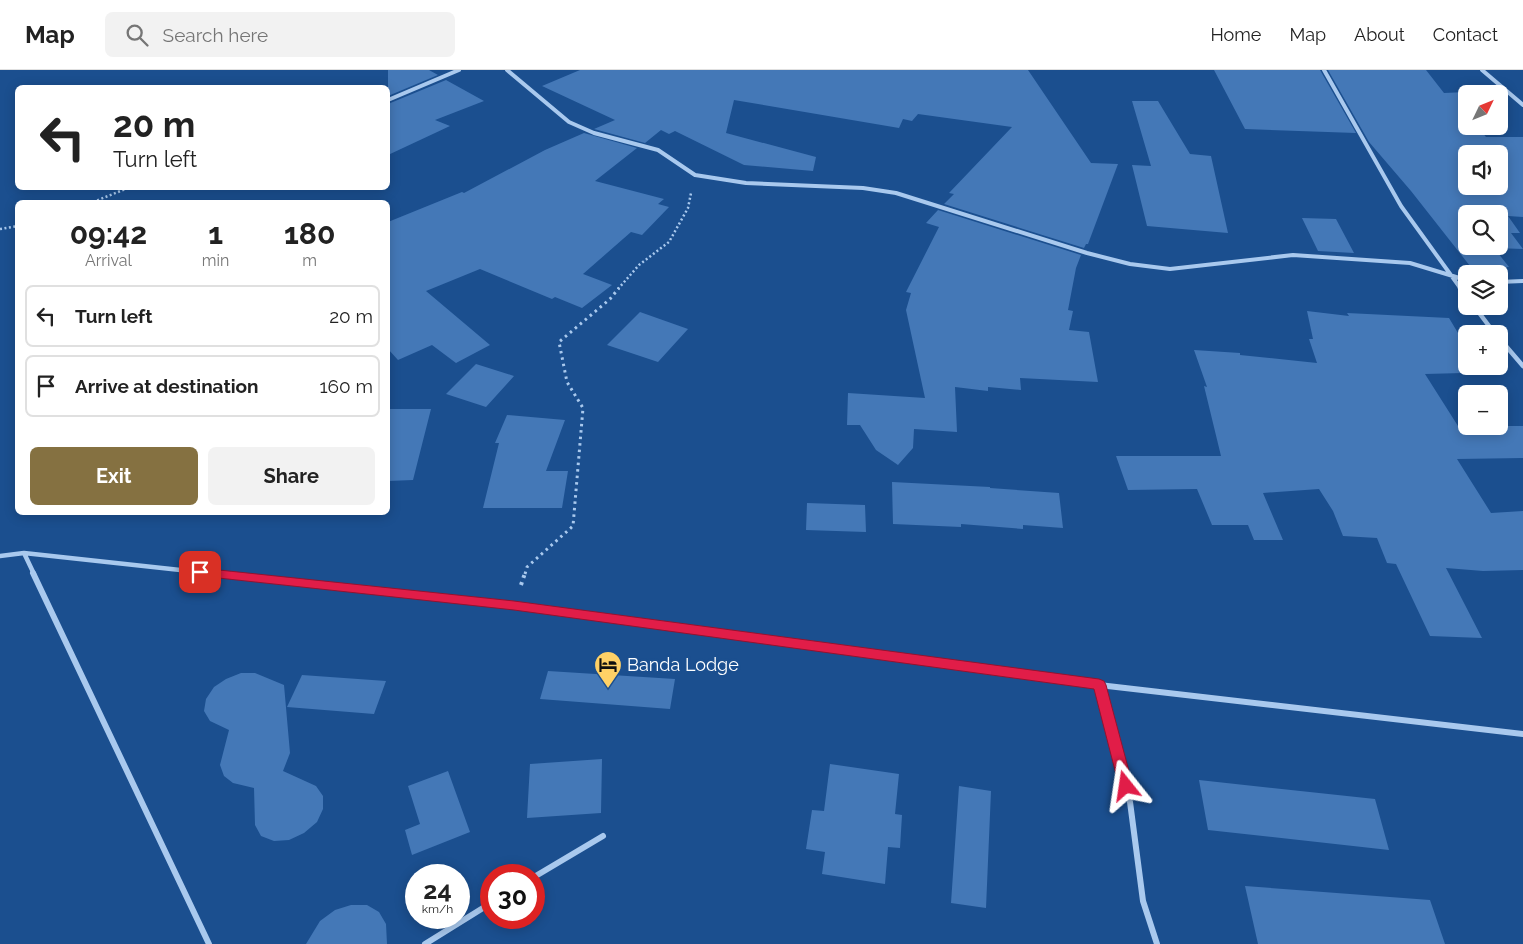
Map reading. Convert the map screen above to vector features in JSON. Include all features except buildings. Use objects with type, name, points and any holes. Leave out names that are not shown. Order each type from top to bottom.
[{"type":"street","points":[[390,99],[459,70]]},
{"type":"street","points":[[507,70],[569,122],[594,133],[658,150],[695,175],[746,183],[862,188],[896,193],[1087,253],[1130,264],[1170,269],[1293,255],[1410,263],[1458,278]]},
{"type":"street","points":[[1324,70],[1401,206],[1458,285]]},
{"type":"street","points":[[1482,70],[1523,105]]},
{"type":"street","points":[[1508,281],[1523,280]]},
{"type":"street","points":[[1508,348],[1523,366]]},
{"type":"street","points":[[24,553],[209,944]]},
{"type":"street","points":[[0,556],[24,553],[514,606],[1099,685],[1523,734]]},
{"type":"street","points":[[1099,685],[1130,802],[1144,901],[1157,944]]},
{"type":"street","points":[[545,871],[602,836]]},
{"type":"street","points":[[425,944],[480,910]]},
{"type":"path","points":[[514,606],[527,567],[573,526],[583,408],[567,382],[559,342],[610,299],[639,265],[669,242],[688,208],[695,175]]},
{"type":"path","points":[[99,200],[123,190]]},
{"type":"path","points":[[0,229],[15,226]]},
{"type":"place","name":"Banda Lodge","points":[[608,689]]},
{"type":"route","points":[[200,572],[514,606],[1099,685],[1126,786]]}]
